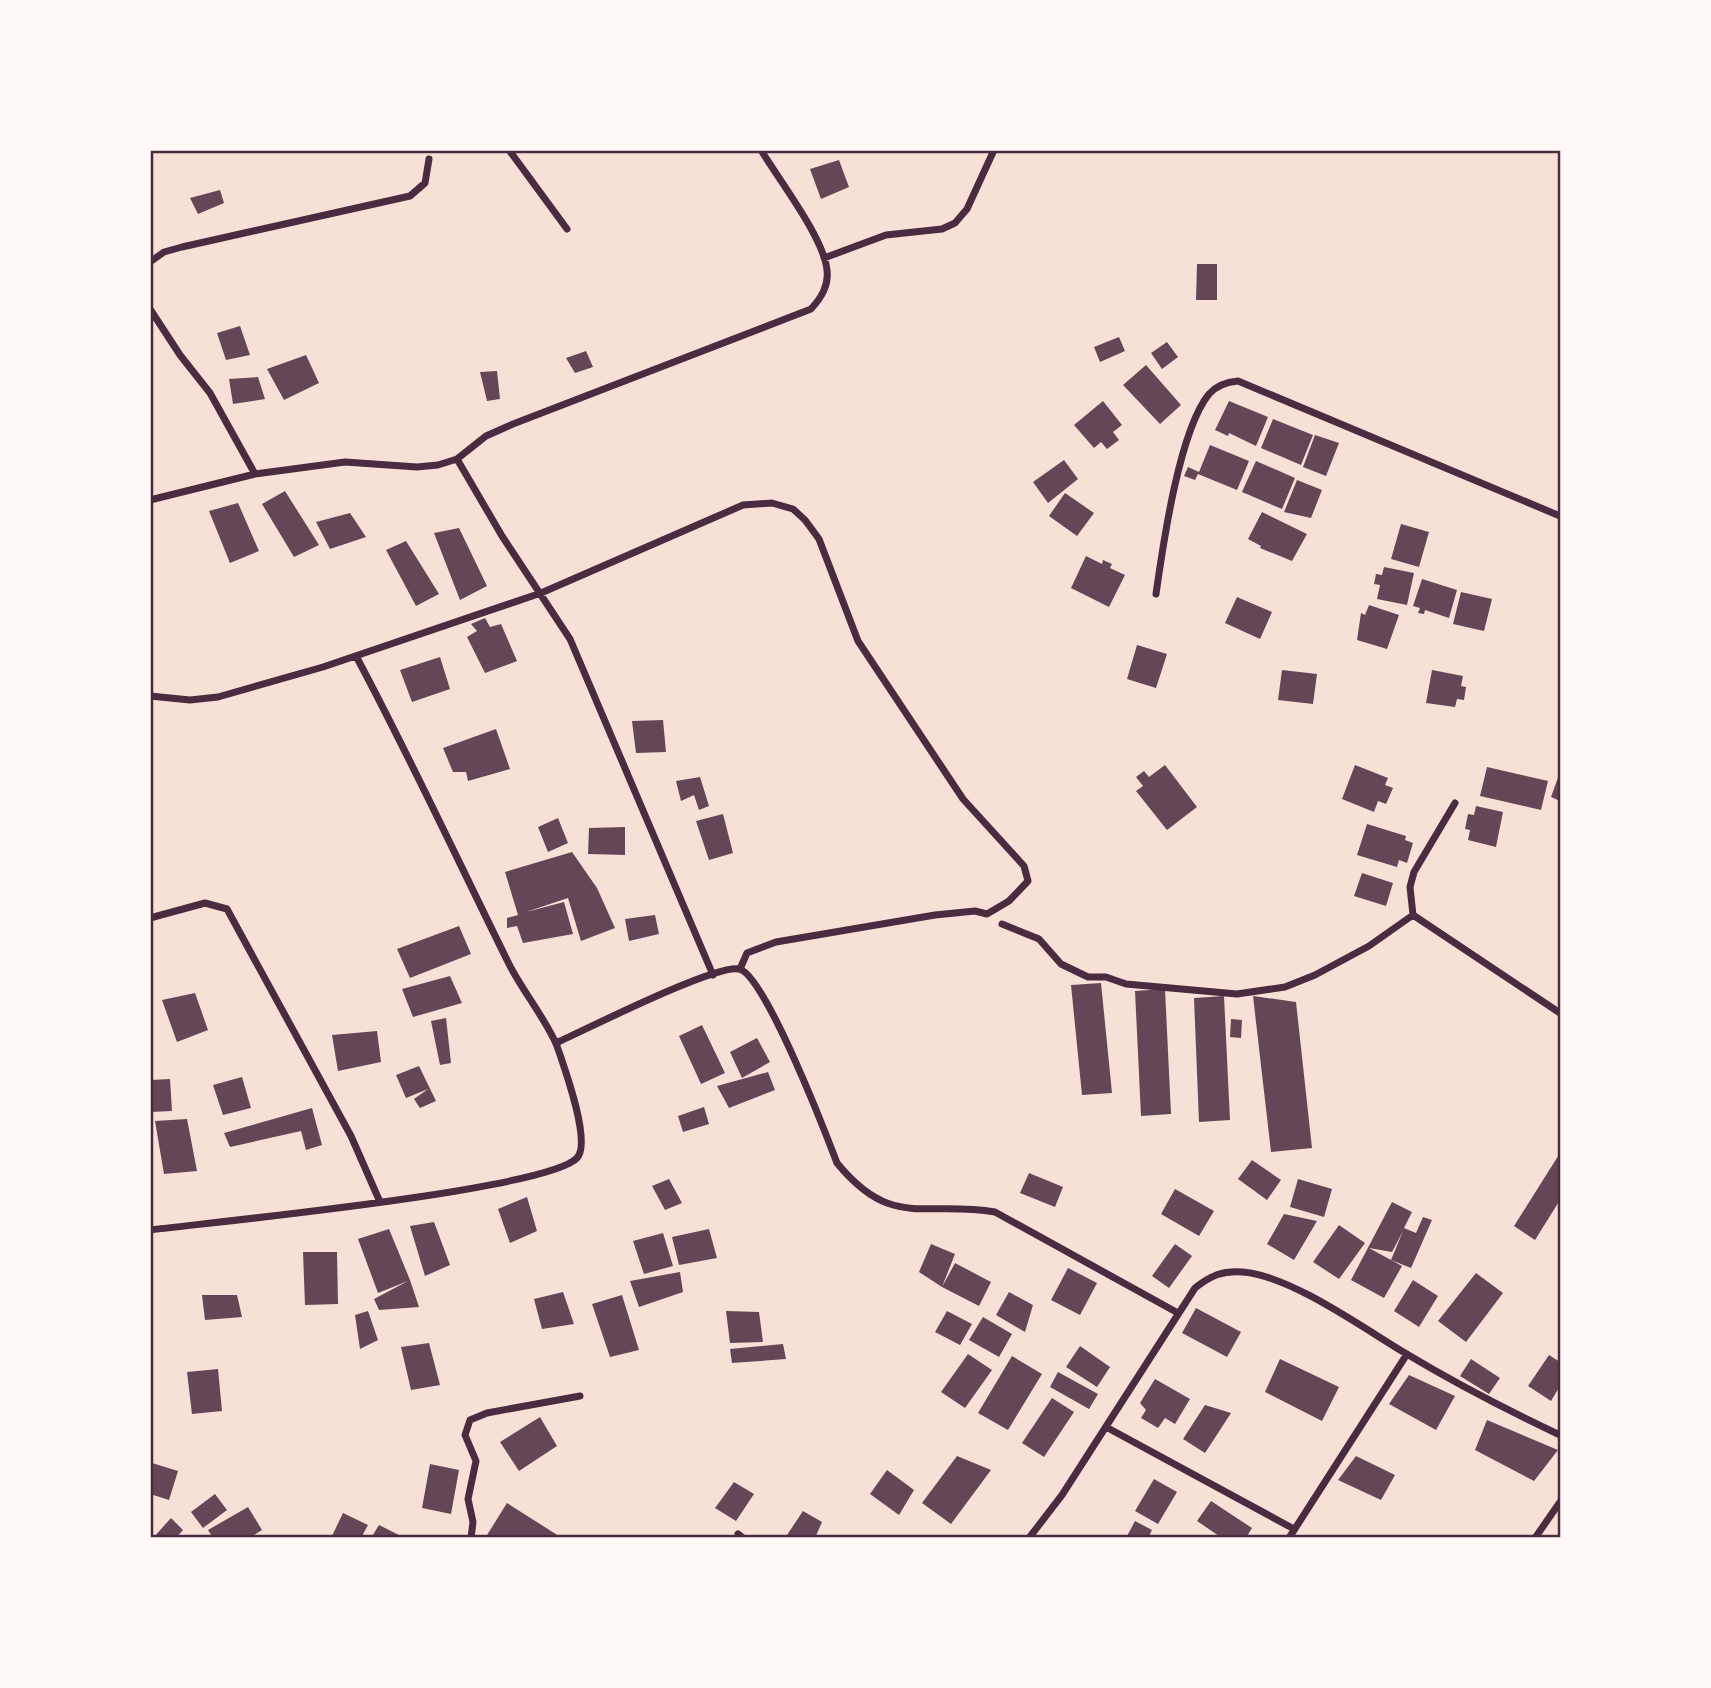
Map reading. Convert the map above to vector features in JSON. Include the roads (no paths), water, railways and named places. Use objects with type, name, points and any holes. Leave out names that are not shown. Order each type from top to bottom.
[{"type":"street","points":[[509,150],[566,229]]},
{"type":"street","points":[[150,500],[256,474],[345,462],[417,467],[457,458],[486,436],[513,424],[811,309],[826,286],[827,269],[824,258],[819,244],[761,150]]},
{"type":"street","points":[[824,258],[886,235],[942,229],[955,223],[967,209],[994,150]]},
{"type":"street","points":[[150,262],[164,252],[182,247],[410,196],[425,183],[429,159]]},
{"type":"street","points":[[150,309],[180,355],[210,393],[256,474]]},
{"type":"street","points":[[1156,594],[1176,482],[1198,412],[1208,395],[1227,382],[1238,380],[1560,516]]},
{"type":"street","points":[[457,458],[502,536],[570,639],[713,975]]},
{"type":"street","points":[[150,696],[190,700],[218,697],[356,656],[541,593],[743,505],[772,503],[793,509],[819,539],[858,640],[963,799],[1024,866],[1028,881],[1009,901],[987,914],[975,911],[935,915],[776,942],[747,953],[740,969]]},
{"type":"street","points":[[150,1230],[380,1202],[515,1179],[569,1163],[578,1156],[582,1146],[579,1118],[556,1043],[509,964],[469,877],[356,656]]},
{"type":"street","points":[[1413,915],[1410,887],[1414,872],[1455,803]]},
{"type":"street","points":[[150,918],[205,903],[227,909],[351,1136],[380,1202]]},
{"type":"street","points":[[1002,924],[1039,939],[1061,964],[1088,976],[1106,977],[1126,984],[1237,993],[1285,987],[1315,975],[1369,946],[1413,915]]},
{"type":"street","points":[[1413,915],[1560,1013]]},
{"type":"street","points":[[556,1043],[648,1000],[713,975],[740,969],[749,973],[774,1014],[837,1163],[854,1183],[874,1199],[909,1209],[973,1209],[995,1212],[1069,1250],[1178,1313]]},
{"type":"street","points":[[1029,1538],[1107,1427],[1195,1288],[1222,1272],[1245,1272],[1268,1278],[1322,1303],[1494,1404],[1560,1435]]},
{"type":"street","points":[[1290,1538],[1407,1354]]},
{"type":"street","points":[[471,1538],[473,1522],[468,1499],[476,1461],[465,1435],[470,1420],[488,1413],[580,1396]]},
{"type":"street","points":[[1107,1427],[1294,1529]]},
{"type":"street","points":[[1535,1538],[1560,1502]]}]
